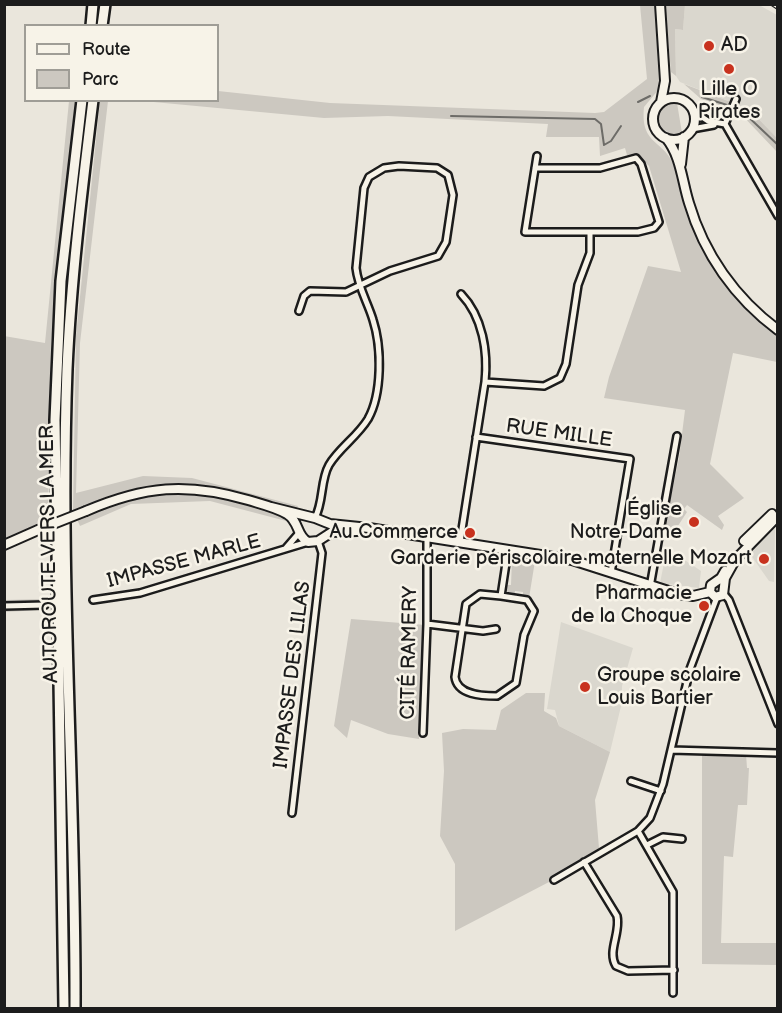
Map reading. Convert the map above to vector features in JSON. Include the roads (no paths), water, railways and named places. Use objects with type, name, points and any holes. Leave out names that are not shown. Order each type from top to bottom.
[{"type":"highway","points":[[91,24],[93,4]]},
{"type":"highway","points":[[102,24],[105,4]]},
{"type":"highway","points":[[64,1008],[55,420],[61,281],[81,102]]},
{"type":"highway","name":"AUTOROUTE VERS LA MER","points":[[75,1008],[66,425],[72,297],[93,102]]},
{"type":"main road","points":[[660,4],[665,65],[664,93],[654,111],[653,122],[657,131],[666,138],[674,150],[695,222],[717,266],[743,299],[777,330]]},
{"type":"main road","points":[[665,65],[670,87],[677,98],[687,102],[693,111],[694,119],[692,129],[684,136],[674,139],[666,138]]},
{"type":"main road","points":[[661,102],[677,98]]},
{"type":"main road","points":[[682,175],[681,149],[684,136]]},
{"type":"main road","points":[[4,545],[128,495],[172,488],[212,491],[330,524],[572,560],[651,587],[693,596],[719,592]]},
{"type":"main road","points":[[271,507],[293,518],[299,531],[308,542],[335,531],[379,530]]},
{"type":"main road","points":[[719,592],[716,582],[723,577],[746,538],[777,511]]},
{"type":"main road","points":[[719,592],[740,553],[777,516]]},
{"type":"main road","points":[[299,531],[303,520],[315,518]]},
{"type":"main road","points":[[315,518],[325,530],[320,539]]},
{"type":"street","points":[[725,124],[736,99]]},
{"type":"street","points":[[693,111],[708,121],[725,124]]},
{"type":"street","points":[[692,129],[725,124]]},
{"type":"street","points":[[725,124],[777,216]]},
{"type":"street","points":[[536,168],[600,168],[632,158],[640,161],[658,217],[658,224],[642,231],[525,232],[537,156]]},
{"type":"street","points":[[299,311],[304,296],[310,291],[334,294],[360,287],[390,271],[435,258],[441,254],[446,242],[453,195],[451,181],[444,171],[437,168],[393,166],[377,171],[367,180],[356,262],[360,287],[377,339],[375,401],[366,422],[328,466],[320,508],[315,518]]},
{"type":"street","points":[[485,382],[544,386],[560,378],[566,364],[578,285],[590,253],[590,232]]},
{"type":"street","name":"RUE MILLE","points":[[460,542],[485,382],[486,358],[483,336],[470,303],[461,294]]},
{"type":"street","points":[[651,587],[677,436]]},
{"type":"street","name":"RUE MILLE","points":[[476,437],[630,459],[611,573]]},
{"type":"street","name":"IMPASSE MARLE","points":[[282,551],[299,531]]},
{"type":"street","name":"CITÉ RAMERY","points":[[423,733],[427,537]]},
{"type":"street","name":"IMPASSE DES LILAS","points":[[292,813],[322,553],[320,539]]},
{"type":"street","name":"IMPASSE MARLE","points":[[93,600],[140,593],[308,542]]},
{"type":"street","points":[[501,596],[508,550]]},
{"type":"street","points":[[554,880],[638,831],[647,822],[660,791],[690,669],[719,592],[729,600],[777,724]]},
{"type":"street","points":[[480,594],[501,596],[527,600],[534,611],[524,635],[517,681],[513,687],[495,697],[459,688],[455,676],[466,604],[480,594]]},
{"type":"street","points":[[4,606],[45,605]]},
{"type":"street","points":[[427,624],[483,632],[496,629]]},
{"type":"street","points":[[671,750],[777,753]]},
{"type":"street","points":[[631,782],[660,791]]},
{"type":"street","points":[[638,831],[674,892],[673,993]]},
{"type":"street","points":[[646,845],[663,837],[682,839]]},
{"type":"street","points":[[584,862],[617,916],[619,926],[613,957],[616,966],[628,971],[674,970]]},
{"type":"waterway","points":[[638,102],[650,96]]},
{"type":"waterway","points":[[702,97],[727,105]]},
{"type":"waterway","points":[[741,110],[778,145]]},
{"type":"waterway","points":[[451,116],[595,119],[601,124],[604,145],[611,141],[621,126]]},
{"type":"railway","points":[[772,4],[778,8]]},
{"type":"place","name":"AD","points":[[709,46]]},
{"type":"place","name":"Lille O Pirates","points":[[729,69]]},
{"type":"place","name":"Église Notre-Dame","points":[[694,522]]},
{"type":"place","name":"Au Commerce","points":[[470,533]]},
{"type":"place","name":"Garderie périscolaire maternelle Mozart","points":[[764,559]]},
{"type":"place","name":"Pharmacie de la Choque","points":[[704,606]]},
{"type":"place","name":"Groupe scolaire Louis Bartier","points":[[585,687]]}]
